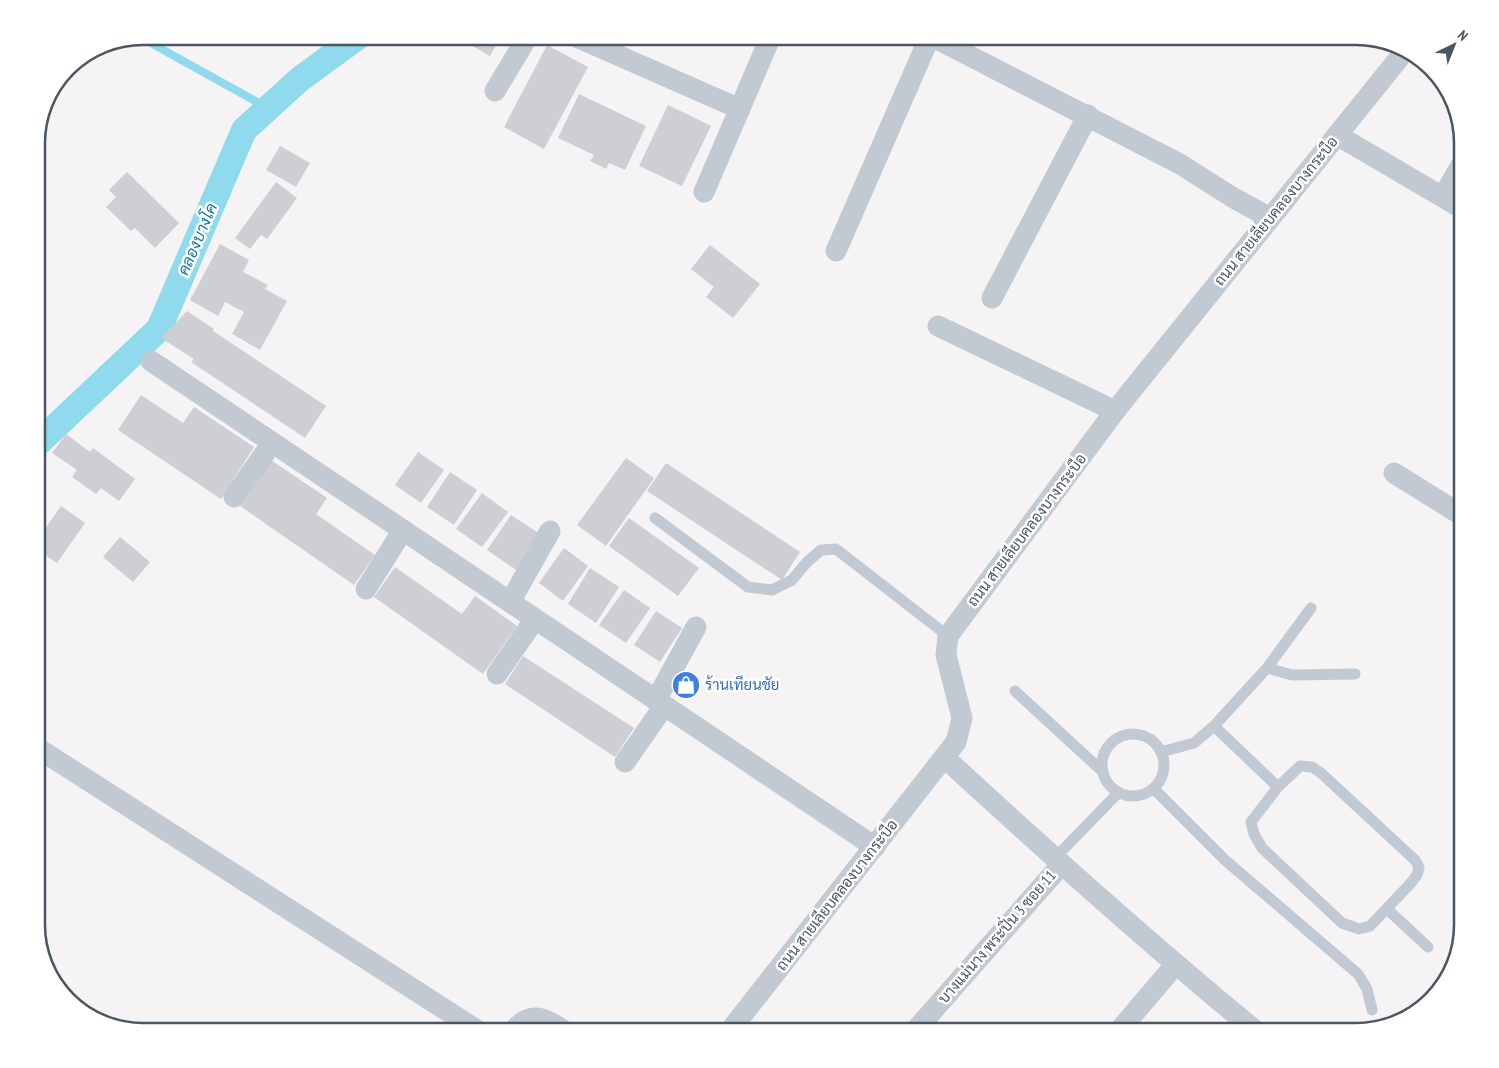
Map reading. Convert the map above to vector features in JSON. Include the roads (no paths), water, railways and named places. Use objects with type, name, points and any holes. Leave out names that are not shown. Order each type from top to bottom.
[{"type":"street","points":[[495,92],[523,45]]},
{"type":"street","points":[[594,45],[740,109]]},
{"type":"street","points":[[704,192],[767,45]]},
{"type":"street","points":[[836,251],[927,45]]},
{"type":"street","points":[[949,45],[1180,164],[1232,197],[1270,218]]},
{"type":"street","name":"ถนน สายเลียบคลองบางกระบือ","points":[[736,1023],[956,742],[962,718],[946,655],[948,636],[1115,411],[1401,56]]},
{"type":"street","points":[[992,298],[1088,115]]},
{"type":"street","points":[[1338,135],[1454,204]]},
{"type":"street","points":[[1448,188],[1454,178]]},
{"type":"street","points":[[938,326],[1115,411]]},
{"type":"street","points":[[151,361],[875,847]]},
{"type":"street","points":[[234,497],[272,443]]},
{"type":"street","points":[[1394,473],[1454,510]]},
{"type":"street","points":[[366,589],[403,530]]},
{"type":"street","points":[[510,602],[550,530]]},
{"type":"street","points":[[497,674],[535,619]]},
{"type":"street","points":[[625,762],[660,703],[696,627]]},
{"type":"street","points":[[45,753],[466,1023]]},
{"type":"street","points":[[945,758],[1057,862],[1175,965],[1246,1023]]},
{"type":"street","name":"บางแม่นาง พระปิ่น 3 ซอย 11","points":[[922,1023],[1057,862]]},
{"type":"street","points":[[1126,1023],[1175,965]]},
{"type":"street","points":[[519,1023],[536,1017],[553,1023]]},
{"type":"lane","points":[[655,518],[748,587],[772,590],[792,580],[807,562],[821,550],[836,549],[948,636]]},
{"type":"lane","points":[[1161,752],[1194,743],[1214,726],[1267,668],[1311,608]]},
{"type":"lane","points":[[1267,668],[1292,674],[1355,674]]},
{"type":"lane","points":[[1015,691],[1102,772],[1106,780],[1118,792],[1133,796],[1147,793],[1160,781],[1164,772],[1164,761],[1156,744],[1140,735],[1132,734],[1123,736],[1108,746],[1102,762],[1102,772]]},
{"type":"lane","points":[[1214,726],[1278,787]]},
{"type":"lane","points":[[1300,766],[1312,767],[1321,773],[1415,860],[1419,867],[1417,875],[1388,909],[1370,926],[1359,929],[1342,922],[1262,848],[1254,834],[1251,822],[1278,787],[1300,766]]},
{"type":"lane","points":[[1154,788],[1225,860],[1358,974],[1367,989],[1372,1010]]},
{"type":"lane","points":[[1057,862],[1118,792]]},
{"type":"lane","points":[[1388,909],[1428,947]]},
{"type":"waterway","points":[[154,45],[268,108]]},
{"type":"waterway","name":"คลองบางโค","points":[[45,437],[159,329],[244,130],[300,79],[347,45]]},
{"type":"place","name":"ร้านเทียนชัย","points":[[686,685]]}]
